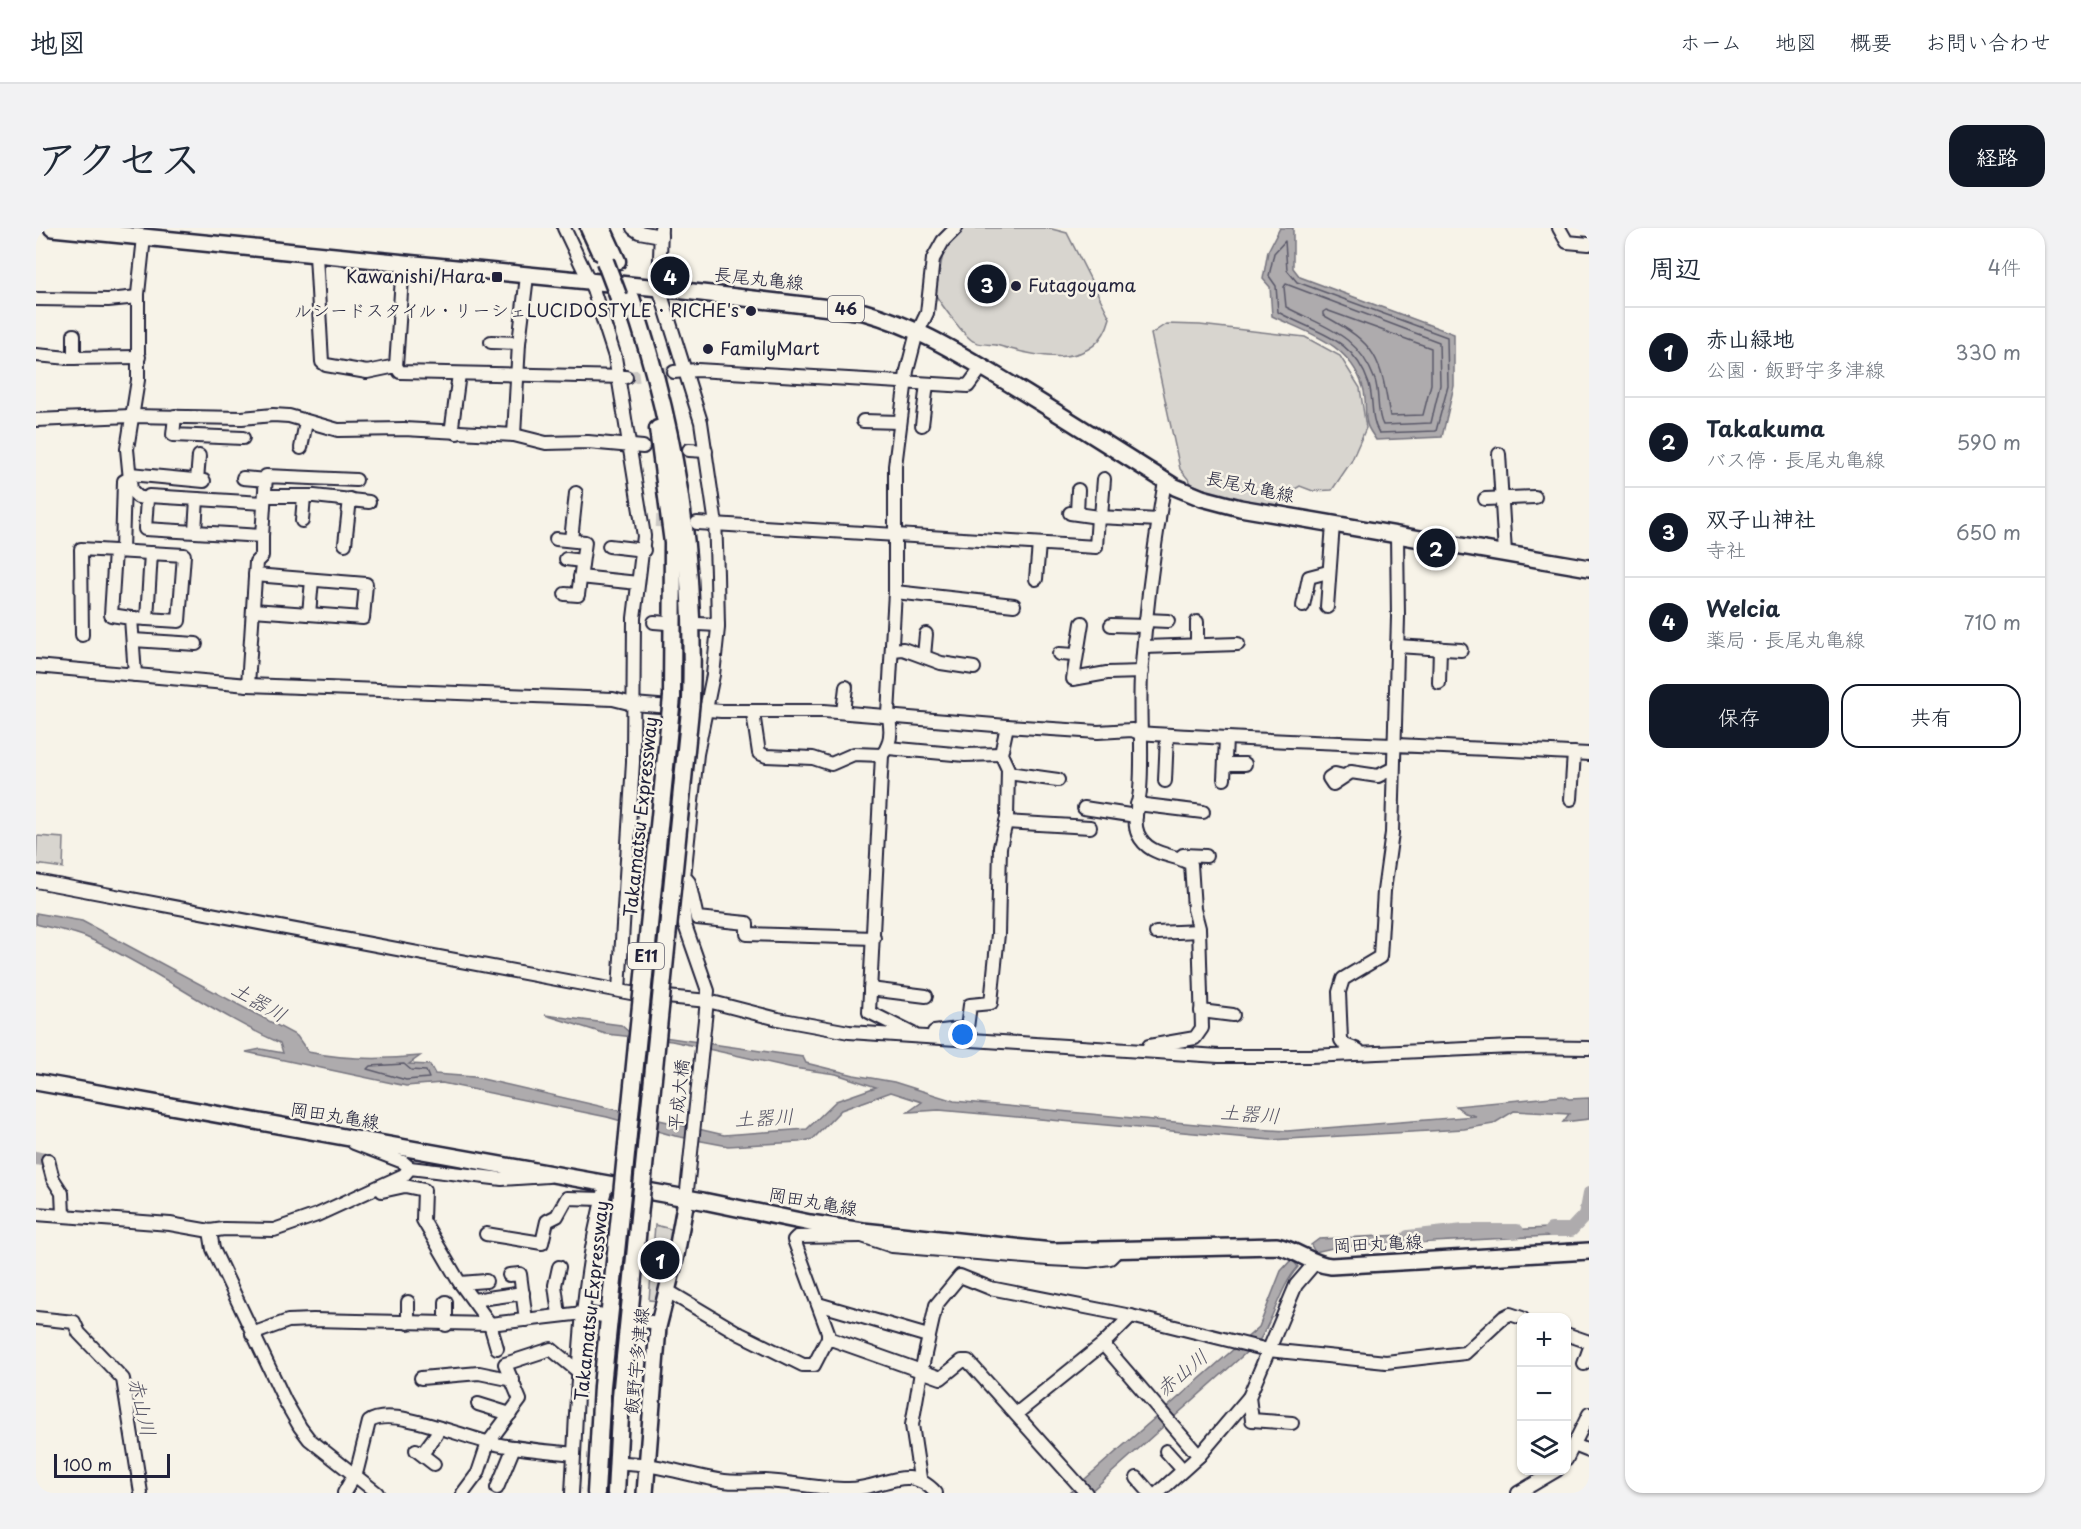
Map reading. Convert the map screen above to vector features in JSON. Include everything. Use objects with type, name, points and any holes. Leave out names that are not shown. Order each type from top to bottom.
[{"type":"highway","name":"Takamatsu Expressway","points":[[589,228],[611,261]]},
{"type":"highway","name":"Takamatsu Expressway","points":[[602,228],[611,261],[664,401],[681,494],[698,704],[639,1217],[621,1396],[616,1493]]},
{"type":"highway","name":"Takamatsu Expressway","points":[[596,1493],[602,1386],[672,697],[674,576],[669,495],[654,404],[625,298]]},
{"type":"main road","name":"長尾丸亀線","points":[[52,228],[659,288],[864,312],[920,331],[1166,481],[1202,498],[1333,524],[1589,568]]},
{"type":"main road","name":"岡田丸亀線","points":[[36,1082],[552,1175],[604,1192],[686,1193],[862,1233],[1052,1251],[1231,1249],[1277,1246],[1286,1248],[1314,1264],[1348,1266],[1589,1251]]},
{"type":"main road","name":"飯野宇多津線","points":[[645,1493],[659,1323],[676,1255],[686,1193]]},
{"type":"street","points":[[564,228],[590,282],[623,378],[630,447],[642,521],[644,550],[634,618],[633,762],[619,990]]},
{"type":"street","points":[[633,228],[639,232],[661,232],[659,288]]},
{"type":"street","points":[[921,1038],[869,1012],[885,752],[891,725],[888,714],[895,592],[895,466],[909,355],[927,313],[933,259],[942,241],[956,228]]},
{"type":"street","points":[[1559,228],[1567,243],[1589,244]]},
{"type":"street","points":[[144,237],[138,297],[139,357],[127,449],[131,490],[147,500]]},
{"type":"street","points":[[316,255],[322,362],[367,372],[396,366]]},
{"type":"street","points":[[403,263],[396,366],[400,372],[623,378]]},
{"type":"street","points":[[514,435],[519,343],[527,276]]},
{"type":"street","name":"平成大橋","points":[[659,288],[680,371],[706,451],[715,524],[718,625],[713,675],[698,704],[697,754],[682,896],[685,925],[705,977],[707,1004],[686,1193]]},
{"type":"street","points":[[36,299],[108,300],[138,297]]},
{"type":"street","points":[[74,335],[74,358]]},
{"type":"street","points":[[491,342],[519,343]]},
{"type":"street","points":[[36,356],[139,357]]},
{"type":"street","points":[[680,371],[968,386],[982,367]]},
{"type":"street","points":[[457,433],[453,426],[459,374]]},
{"type":"street","points":[[922,425],[927,384]]},
{"type":"street","points":[[36,420],[132,416],[243,418],[289,416],[338,430],[514,435],[546,442],[588,442],[643,447]]},
{"type":"street","points":[[175,416],[173,435],[243,442],[243,418]]},
{"type":"street","points":[[863,421],[900,422]]},
{"type":"street","points":[[301,448],[306,422]]},
{"type":"street","points":[[688,450],[706,451]]},
{"type":"street","points":[[1498,453],[1505,553]]},
{"type":"street","points":[[82,635],[81,549],[119,550],[184,555],[179,621],[111,615],[119,550],[124,481],[130,477],[161,473],[200,481],[199,456]]},
{"type":"street","points":[[248,685],[256,562],[262,556],[266,476],[356,480]]},
{"type":"street","points":[[243,478],[266,480]]},
{"type":"street","points":[[696,523],[1096,547],[1104,479]]},
{"type":"street","points":[[1166,481],[1146,623],[1142,672],[1139,733],[1140,788],[1137,810],[1139,836],[1148,847],[1161,855],[1206,856]]},
{"type":"street","points":[[1078,490],[1074,513],[1100,517],[1159,520]]},
{"type":"street","points":[[571,540],[576,493]]},
{"type":"street","points":[[262,536],[145,529],[147,500],[149,496],[265,500],[304,496],[369,502]]},
{"type":"street","points":[[303,521],[304,496]]},
{"type":"street","points":[[1485,499],[1535,497]]},
{"type":"street","points":[[195,531],[197,499]]},
{"type":"street","points":[[345,544],[350,500]]},
{"type":"street","points":[[642,521],[656,521]]},
{"type":"street","points":[[1327,607],[1333,524]]},
{"type":"street","points":[[1365,1053],[1345,1045],[1341,1040],[1339,992],[1343,980],[1380,957],[1384,891],[1392,833],[1392,745],[1397,646],[1397,535]]},
{"type":"street","points":[[556,539],[585,542],[578,595],[565,594]]},
{"type":"street","points":[[1036,579],[1039,544]]},
{"type":"street","points":[[609,546],[644,550]]},
{"type":"street","points":[[147,619],[151,553]]},
{"type":"street","points":[[566,559],[582,561]]},
{"type":"street","points":[[1303,606],[1309,577],[1328,572]]},
{"type":"street","points":[[253,610],[363,618],[366,584],[255,575]]},
{"type":"street","points":[[580,577],[638,583]]},
{"type":"street","points":[[309,614],[312,580]]},
{"type":"street","points":[[895,592],[1014,605]]},
{"type":"street","points":[[131,618],[135,675]]},
{"type":"street","points":[[1111,625],[1168,621]]},
{"type":"street","points":[[1082,622],[1073,679],[1107,673],[1142,672]]},
{"type":"street","points":[[1197,622],[1197,645]]},
{"type":"street","points":[[698,624],[718,625]]},
{"type":"street","points":[[924,656],[926,634]]},
{"type":"street","points":[[133,640],[196,644]]},
{"type":"street","points":[[1144,647],[1238,644]]},
{"type":"street","points":[[1397,646],[1461,650]]},
{"type":"street","points":[[1439,683],[1440,648]]},
{"type":"street","points":[[893,650],[903,649],[941,663],[974,668]]},
{"type":"street","points":[[1059,654],[1075,656]]},
{"type":"street","points":[[36,666],[248,685],[613,699],[633,704],[698,704],[753,713],[888,714],[1098,732],[1132,730],[1139,733],[1226,739],[1589,754]]},
{"type":"street","points":[[843,712],[846,687]]},
{"type":"street","points":[[753,713],[759,753],[766,756],[813,759],[831,764],[854,754],[885,752],[1001,754]]},
{"type":"street","points":[[921,1038],[929,1033],[967,1028],[970,1005],[991,1003],[998,934],[1000,847],[1006,822],[1008,773],[1001,754],[1007,726]]},
{"type":"street","points":[[1165,781],[1167,735]]},
{"type":"street","points":[[1224,779],[1226,739]]},
{"type":"street","points":[[1571,799],[1574,753]]},
{"type":"street","points":[[1225,764],[1245,764]]},
{"type":"street","points":[[1343,776],[1351,772],[1377,776],[1392,769]]},
{"type":"street","points":[[1008,773],[1058,780]]},
{"type":"street","points":[[1084,808],[1203,812]]},
{"type":"street","points":[[1006,822],[1090,827]]},
{"type":"street","points":[[1144,1051],[1146,1046],[1195,1038],[1202,1028],[1199,931],[1194,909],[1191,864],[1181,857]]},
{"type":"street","points":[[684,876],[689,882],[697,918],[747,923],[747,934],[874,939]]},
{"type":"street","points":[[36,881],[849,1032],[1264,1057],[1512,1047],[1589,1048]]},
{"type":"street","points":[[1156,933],[1199,931]]},
{"type":"street","points":[[870,989],[926,996]]},
{"type":"street","points":[[1201,1011],[1233,1015]]},
{"type":"street","points":[[331,1135],[403,1162],[410,1168],[502,1179],[541,1178],[552,1175]]},
{"type":"street","points":[[48,1160],[53,1179],[62,1193],[63,1214]]},
{"type":"street","points":[[36,1214],[63,1214],[170,1224],[210,1231],[224,1229],[262,1231],[288,1227],[363,1195],[404,1175],[410,1168]]},
{"type":"street","points":[[363,1195],[405,1186],[424,1190],[423,1220],[460,1283],[490,1324],[497,1348]]},
{"type":"street","points":[[486,1234],[542,1243],[547,1221],[557,1216],[567,1198],[604,1192],[597,1217],[583,1313],[572,1493]]},
{"type":"street","points":[[210,1231],[213,1249],[252,1334],[300,1427],[309,1439],[377,1493]]},
{"type":"street","points":[[666,1290],[740,1334],[803,1365],[814,1365],[828,1338],[828,1332],[794,1240],[797,1237],[862,1233]]},
{"type":"street","points":[[1158,1493],[1199,1456],[1249,1397],[1264,1349],[1296,1285],[1314,1264]]},
{"type":"street","points":[[559,1267],[555,1286],[559,1315]]},
{"type":"street","points":[[509,1275],[520,1274],[526,1320]]},
{"type":"street","points":[[936,1493],[920,1478],[912,1425],[936,1305],[960,1276],[990,1288],[1131,1316],[1240,1341],[1264,1349],[1386,1362],[1465,1353],[1504,1317],[1510,1314],[1517,1317]]},
{"type":"street","points":[[460,1283],[486,1281]]},
{"type":"street","points":[[473,1299],[523,1293]]},
{"type":"street","points":[[408,1302],[408,1323]]},
{"type":"street","points":[[446,1302],[446,1325]]},
{"type":"street","points":[[818,1304],[928,1336]]},
{"type":"street","points":[[252,1334],[288,1322],[313,1320],[446,1325],[490,1324],[583,1313],[604,1316]]},
{"type":"street","points":[[1016,1414],[1103,1344],[1131,1316]]},
{"type":"street","points":[[36,1318],[74,1322],[79,1333],[123,1379],[141,1493]]},
{"type":"street","points":[[635,1320],[659,1323]]},
{"type":"street","points":[[1571,1336],[1589,1342]]},
{"type":"street","points":[[828,1338],[941,1378],[962,1361],[968,1361],[1086,1493]]},
{"type":"street","points":[[1103,1344],[1199,1456]]},
{"type":"street","points":[[467,1492],[488,1443],[520,1400],[505,1364],[551,1349],[579,1371]]},
{"type":"street","points":[[1584,1364],[1589,1350]]},
{"type":"street","points":[[421,1377],[479,1373],[513,1380]]},
{"type":"street","points":[[1249,1397],[1252,1420],[1292,1423]]},
{"type":"street","points":[[478,1404],[510,1414]]},
{"type":"street","points":[[1571,1451],[1589,1414]]},
{"type":"street","points":[[344,1493],[354,1475],[372,1419],[379,1417],[405,1420],[488,1443],[593,1461]]},
{"type":"street","points":[[434,1464],[418,1451],[436,1435],[438,1428]]},
{"type":"street","points":[[1574,1445],[1589,1451]]},
{"type":"street","points":[[497,1488],[514,1447]]},
{"type":"street","points":[[1166,1451],[1183,1470]]},
{"type":"street","points":[[625,1463],[646,1463],[726,1481],[765,1481],[819,1489],[856,1490],[907,1477],[920,1478]]},
{"type":"street","points":[[1518,1493],[1549,1475]]},
{"type":"street","points":[[1137,1478],[1150,1493]]},
{"type":"shaded area","points":[[965,228],[1048,228],[1067,233],[1110,318],[1103,335],[1092,347],[1063,356],[1029,353],[978,343],[969,338],[935,294],[944,249]]},
{"type":"shaded area","points":[[1166,324],[1200,325],[1305,337],[1340,356],[1360,388],[1366,428],[1351,462],[1332,490],[1313,491],[1300,486],[1286,494],[1275,509],[1210,492],[1192,484],[1180,469],[1151,334]]},
{"type":"shaded area","points":[[37,836],[64,838],[63,868],[36,864]]},
{"type":"shaded area","points":[[655,1225],[675,1230],[658,1301],[649,1300]]},
{"type":"water","points":[[1280,228],[1293,228],[1293,268],[1300,277],[1454,334],[1454,386],[1442,437],[1376,440],[1367,424],[1363,387],[1357,372],[1348,360],[1338,350],[1314,335],[1272,316],[1270,287],[1263,279],[1268,251]]},
{"type":"water","points":[[36,913],[82,921],[297,1036],[308,1052],[364,1059],[420,1056],[409,1064],[430,1065],[435,1074],[474,1077],[724,1135],[807,1129],[836,1101],[876,1087],[836,1074],[793,1068],[672,1041],[606,1034],[545,1015],[621,1025],[629,1032],[803,1057],[806,1063],[894,1082],[954,1101],[1287,1131],[1476,1116],[1465,1113],[1456,1106],[1562,1096],[1569,1099],[1589,1098],[1589,1119],[1563,1122],[1569,1114],[1514,1111],[1493,1124],[1464,1129],[1271,1140],[939,1110],[908,1112],[922,1102],[891,1092],[841,1110],[813,1139],[799,1142],[728,1146],[675,1136],[607,1117],[442,1083],[406,1086],[246,1052],[261,1049],[283,1053],[280,1043],[232,1019],[114,951],[77,934],[36,924]]},
{"type":"water","points":[[1569,1227],[1569,1235],[1337,1247],[1315,1252],[1311,1245],[1319,1239]]},
{"type":"water","points":[[1292,1259],[1298,1267],[1287,1283],[1259,1341],[1089,1493],[1069,1493],[1259,1327],[1281,1271]]},
{"type":"waterway","name":"赤山川","points":[[36,1158],[45,1160]]},
{"type":"waterway","name":"赤山川","points":[[1551,1230],[1571,1230],[1585,1215],[1589,1194]]},
{"type":"waterway","name":"赤山川","points":[[1408,1237],[1464,1231],[1517,1231]]},
{"type":"tunnel","points":[[627,377],[674,372]]},
{"type":"tunnel","points":[[656,521],[677,522]]},
{"type":"place","name":"Welcia","points":[[670,276]]},
{"type":"place","name":"Kawanishi/Hara","points":[[497,277]]},
{"type":"place","name":"双子山神社","points":[[987,284]]},
{"type":"place","name":"Futagoyama","points":[[1016,286]]},
{"type":"place","name":"ルシードスタイル・リーシェLUCIDOSTYLE・RICHE's","points":[[751,311]]},
{"type":"place","name":"FamilyMart","points":[[708,349]]},
{"type":"place","name":"Takakuma","points":[[1436,548]]},
{"type":"place","name":"赤山緑地","points":[[660,1260]]},
{"type":"water label","name":"土器川","points":[[259,1002]]},
{"type":"water label","name":"土器川","points":[[1250,1114]]},
{"type":"water label","name":"土器川","points":[[764,1118]]}]
